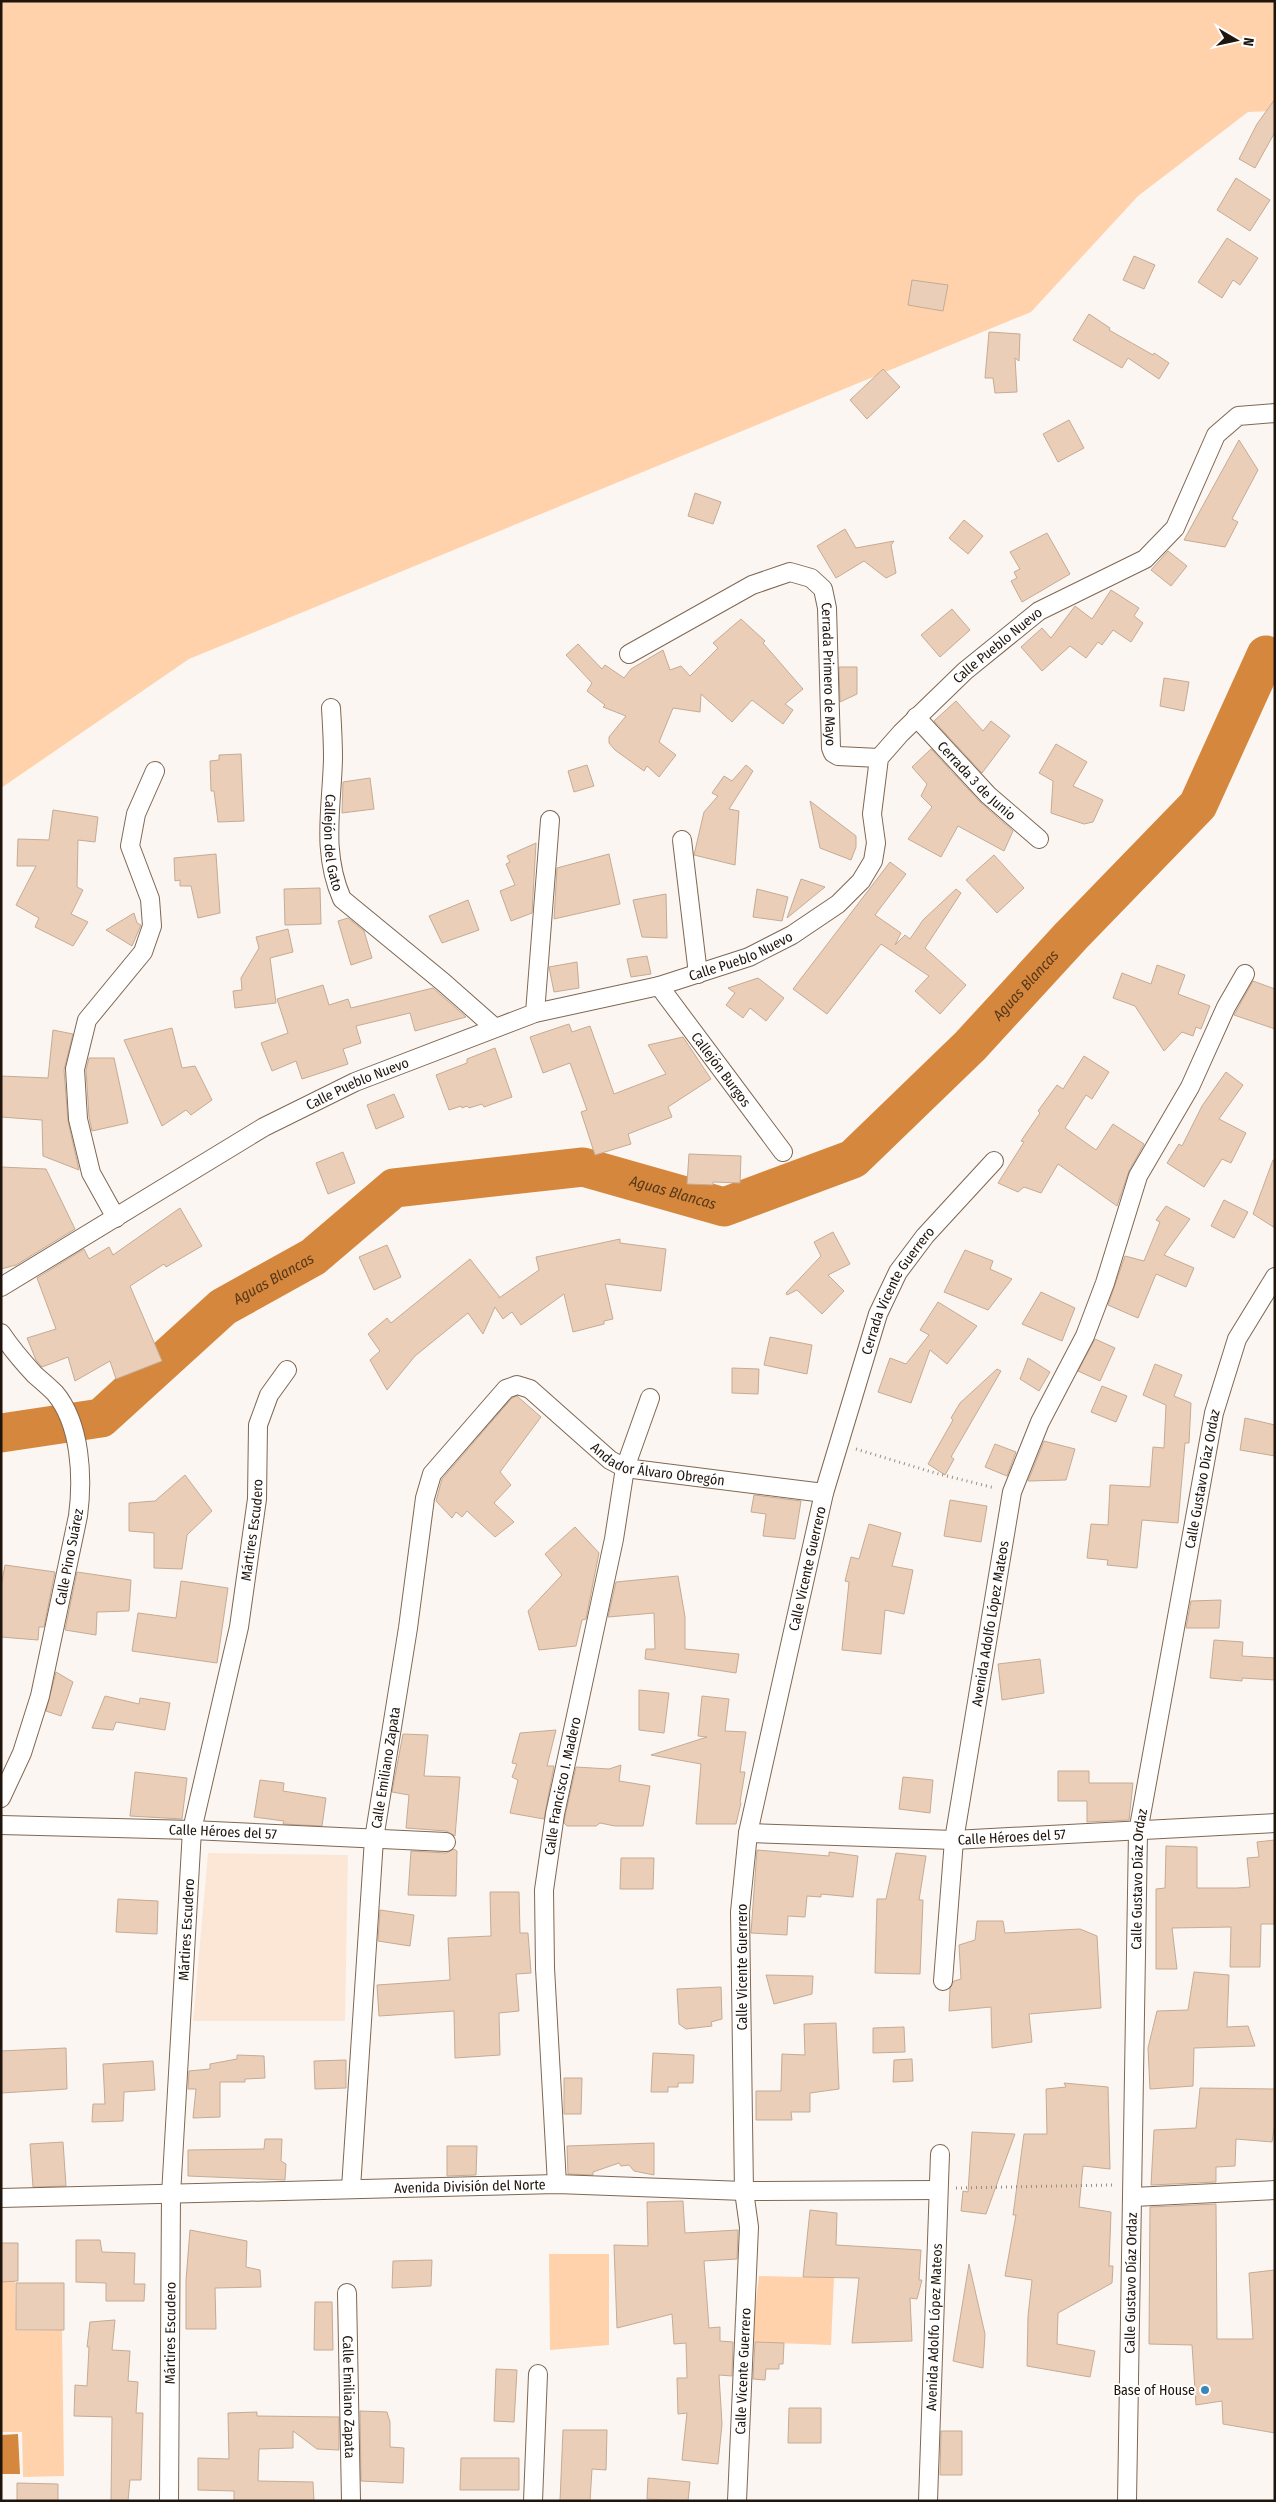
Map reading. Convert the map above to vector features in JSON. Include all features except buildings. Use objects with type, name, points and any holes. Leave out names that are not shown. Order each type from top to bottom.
[{"type":"street","name":"Calle Pueblo Nuevo","points":[[1,1287],[264,1127],[355,1082],[494,1027],[535,1013],[659,986],[749,957],[792,935],[838,904],[861,881],[873,861],[876,843],[872,814],[879,758],[916,717],[965,670],[1039,611],[1145,559],[1175,528],[1216,435],[1238,416],[1275,414]]},
{"type":"street","name":"Cerrada Primero de Mayo","points":[[629,654],[752,585],[790,572],[811,578],[823,589],[828,608],[831,748],[833,753],[838,756],[879,758]]},
{"type":"street","name":"Callejón del Gato","points":[[331,708],[333,758],[328,830],[337,886],[342,899],[444,982],[494,1027]]},
{"type":"street","name":"Cerrada 3 de Junio","points":[[916,717],[988,795],[1039,839]]},
{"type":"street","points":[[116,1218],[91,1173],[78,1118],[75,1069],[87,1020],[143,952],[152,926],[150,899],[130,846],[136,814],[154,771]]},
{"type":"street","points":[[535,1013],[550,820]]},
{"type":"street","points":[[682,840],[698,974]]},
{"type":"street","name":"Avenida Adolfo López Mateos","points":[[942,1981],[954,1840],[1012,1492],[1040,1422],[1085,1336],[1105,1283],[1138,1176],[1176,1112],[1226,1007],[1245,974]]},
{"type":"street","name":"Callejón Burgos","points":[[659,986],[783,1152]]},
{"type":"street","name":"Cerrada Vicente Guerrero","points":[[837,1444],[878,1314],[898,1272],[925,1236],[994,1161]]},
{"type":"street","name":"Calle Gustavo Díaz Ordaz","points":[[1127,2501],[1138,1832],[1214,1413],[1237,1338],[1275,1276]]},
{"type":"street","name":"Calle Pino Suárez","points":[[1,1333],[13,1350],[54,1392],[65,1407],[81,1463],[82,1486],[78,1516],[40,1696],[22,1753],[1,1798]]},
{"type":"street","name":"Mártires Escudero","points":[[169,2501],[171,2195],[192,1830],[239,1627],[257,1499],[258,1424],[268,1395],[287,1370]]},
{"type":"street","name":"Andador Álvaro Obregón","points":[[517,1385],[530,1389],[610,1460],[625,1468],[824,1493]]},
{"type":"street","name":"Calle Emiliano Zapata","points":[[351,2188],[374,1839],[408,1628],[425,1498],[432,1474],[506,1389],[517,1385]]},
{"type":"street","name":"Calle Francisco I. Madero","points":[[557,2184],[544,1968],[544,1890],[555,1814],[614,1539],[625,1468],[650,1398]]},
{"type":"street","name":"Calle Vicente Guerrero","points":[[737,2501],[749,2226],[744,2191],[740,1912],[748,1833],[824,1493],[837,1444]]},
{"type":"street","name":"Calle Héroes del 57","points":[[748,1833],[954,1840],[1138,1832],[1275,1823]]},
{"type":"street","name":"Calle Héroes del 57","points":[[1,1824],[192,1830],[446,1842]]},
{"type":"street","name":"Avenida Adolfo López Mateos","points":[[928,2501],[937,2190],[940,2154]]},
{"type":"street","name":"Avenida División del Norte","points":[[1,2198],[557,2184],[744,2191],[937,2190]]},
{"type":"street","points":[[1133,2191],[1275,2190]]},
{"type":"street","name":"Calle Emiliano Zapata","points":[[347,2293],[351,2501]]},
{"type":"street","points":[[533,2501],[538,2374]]},
{"type":"path","points":[[837,1444],[935,1473],[1012,1492]]},
{"type":"path","points":[[937,2190],[976,2186],[1133,2191]]},
{"type":"shaded area","points":[[1,1],[1275,1],[1275,111],[1248,112],[1138,196],[1031,312],[189,659],[1,788]]},
{"type":"shaded area","points":[[208,1853],[348,1855],[345,2021],[193,2021]]},
{"type":"shaded area","points":[[549,2254],[609,2254],[609,2345],[550,2350]]},
{"type":"shaded area","points":[[759,2276],[834,2278],[831,2345],[751,2342]]},
{"type":"shaded area","points":[[15,2281],[16,2331],[62,2330],[64,2476],[23,2477],[22,2432],[1,2432],[1,2282]]},
{"type":"shaded area","points":[[18,2434],[20,2474],[1,2474],[1,2435]]},
{"type":"waterway","name":"Aguas Blancas","points":[[1,1433],[101,1418],[223,1307],[313,1257],[394,1188],[583,1167],[724,1207],[853,1159],[970,1046],[1071,936],[1198,805],[1266,655]]},
{"type":"place","name":"Base of House","points":[[1205,2390]]}]
